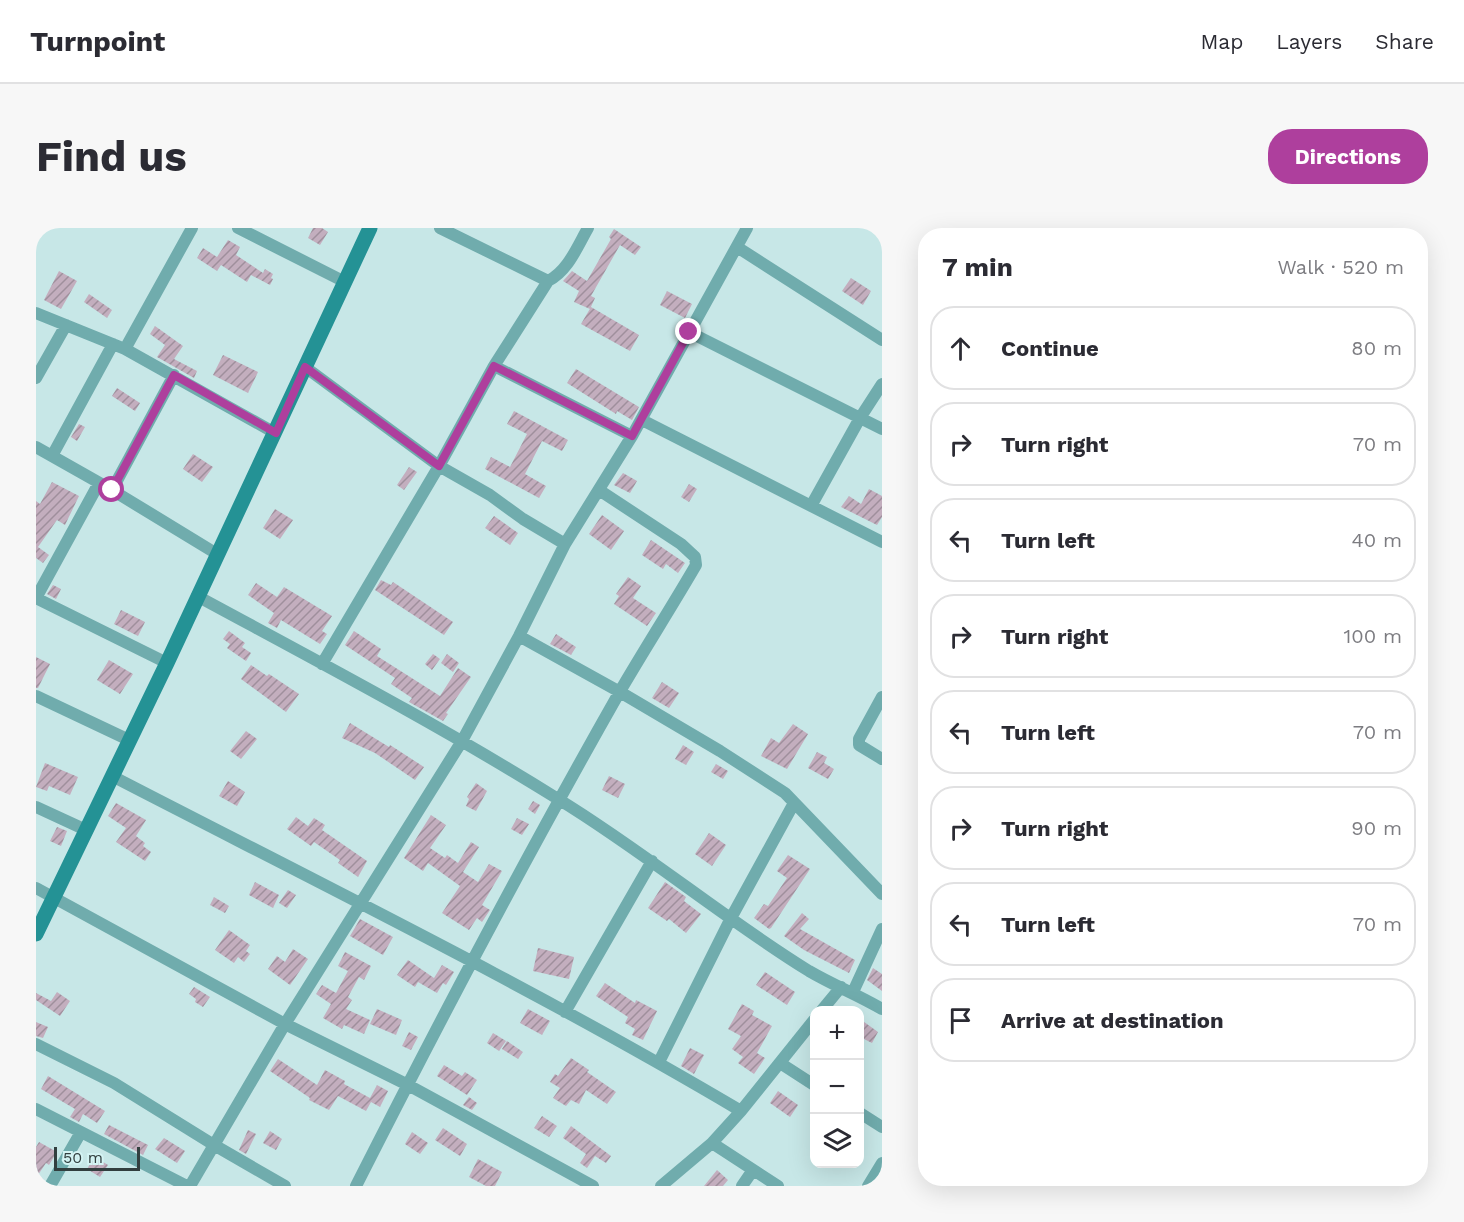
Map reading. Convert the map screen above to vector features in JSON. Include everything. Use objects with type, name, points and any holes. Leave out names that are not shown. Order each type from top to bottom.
[{"type":"main road","points":[[36,934],[276,433],[370,228]]},
{"type":"street","points":[[52,456],[192,228]]},
{"type":"street","points":[[238,228],[345,282]]},
{"type":"street","points":[[440,228],[548,281]]},
{"type":"street","points":[[322,664],[439,466],[494,366],[548,281],[559,276],[588,228]]},
{"type":"street","points":[[36,1109],[189,1186],[285,1024],[462,741],[519,636],[565,544],[642,420],[747,228]]},
{"type":"street","points":[[736,247],[882,340]]},
{"type":"street","points":[[36,313],[119,346],[276,433]]},
{"type":"street","points":[[36,378],[66,325]]},
{"type":"street","points":[[689,332],[882,429]]},
{"type":"street","points":[[494,366],[632,436]]},
{"type":"street","points":[[305,367],[439,466],[490,495],[523,519],[565,544]]},
{"type":"street","points":[[112,490],[174,375]]},
{"type":"street","points":[[811,506],[860,418],[882,384]]},
{"type":"street","points":[[642,420],[882,542]]},
{"type":"street","points":[[36,447],[217,554]]},
{"type":"street","points":[[99,483],[36,598],[167,663]]},
{"type":"street","points":[[356,1186],[472,962],[560,800],[620,692],[696,565],[695,557],[681,544],[599,490]]},
{"type":"street","points":[[197,597],[462,741],[560,800],[811,972],[882,1009]]},
{"type":"street","points":[[519,636],[720,751],[785,793],[882,894]]},
{"type":"street","points":[[36,696],[129,740]]},
{"type":"street","points":[[882,697],[859,739],[859,745],[863,749],[882,759]]},
{"type":"street","points":[[112,776],[472,962],[659,1062],[741,1111]]},
{"type":"street","points":[[659,1062],[731,918],[794,802]]},
{"type":"street","points":[[36,807],[86,830]]},
{"type":"street","points":[[565,1012],[652,861]]},
{"type":"street","points":[[36,888],[285,1024],[408,1085],[593,1186]]},
{"type":"street","points":[[853,992],[882,929]]},
{"type":"street","points":[[826,1006],[841,987]]},
{"type":"street","points":[[661,1186],[712,1143],[741,1111],[810,1025]]},
{"type":"street","points":[[36,1044],[114,1083],[285,1186]]},
{"type":"street","points":[[780,1063],[810,1082]]},
{"type":"street","points":[[862,1114],[882,1127]]},
{"type":"street","points":[[50,1186],[81,1132]]},
{"type":"street","points":[[712,1143],[778,1186]]},
{"type":"street","points":[[868,1186],[882,1163]]},
{"type":"street","points":[[742,1186],[753,1170]]},
{"type":"building","points":[[313,228],[322,228],[328,232],[320,245],[308,238]]},
{"type":"building","points":[[614,229],[641,247],[635,255],[620,245],[591,296],[595,298],[590,309],[574,302],[579,291],[563,281],[572,271],[587,281],[611,239],[609,237]]},
{"type":"building","points":[[228,240],[240,247],[236,255],[263,273],[265,269],[273,274],[270,285],[251,275],[247,282],[221,265],[217,271],[197,258],[203,248],[217,257]]},
{"type":"building","points":[[59,271],[77,281],[61,309],[44,300]]},
{"type":"building","points":[[851,278],[871,291],[863,305],[842,291]]},
{"type":"building","points":[[667,291],[692,304],[685,318],[660,305]]},
{"type":"building","points":[[89,294],[112,310],[107,318],[84,302]]},
{"type":"building","points":[[591,307],[639,335],[630,351],[581,324]]},
{"type":"building","points":[[155,326],[183,346],[174,359],[197,371],[194,378],[157,357],[165,345],[150,334]]},
{"type":"building","points":[[223,355],[258,372],[248,393],[213,375]]},
{"type":"building","points":[[576,369],[639,407],[632,420],[617,411],[616,414],[567,383]]},
{"type":"building","points":[[117,388],[140,403],[135,411],[112,396]]},
{"type":"building","points":[[514,411],[568,440],[562,451],[542,441],[525,474],[546,486],[539,498],[485,469],[491,457],[510,467],[527,434],[507,424]]},
{"type":"building","points":[[79,424],[85,427],[77,441],[71,437]]},
{"type":"building","points":[[193,454],[213,467],[202,482],[183,469]]},
{"type":"building","points":[[409,467],[417,472],[404,490],[397,485]]},
{"type":"building","points":[[623,473],[637,481],[630,493],[614,485]]},
{"type":"building","points":[[52,482],[79,496],[65,525],[57,520],[38,547],[49,555],[43,563],[36,558],[36,501],[40,504]]},
{"type":"building","points":[[689,484],[697,489],[689,502],[681,497]]},
{"type":"building","points":[[869,489],[882,496],[882,517],[877,525],[841,507],[849,496],[861,504]]},
{"type":"building","points":[[275,509],[293,520],[280,539],[263,528]]},
{"type":"building","points":[[602,515],[624,531],[611,550],[589,534]]},
{"type":"building","points":[[494,516],[518,533],[510,545],[485,528]]},
{"type":"building","points":[[651,540],[685,563],[678,573],[666,564],[663,569],[642,555]]},
{"type":"building","points":[[628,577],[641,586],[633,598],[656,613],[647,626],[614,604],[619,596],[616,594]]},
{"type":"building","points":[[381,580],[391,585],[393,582],[453,622],[444,635],[375,590]]},
{"type":"building","points":[[256,583],[277,597],[284,587],[332,616],[322,631],[327,634],[320,644],[281,620],[277,628],[268,623],[274,613],[248,595]]},
{"type":"building","points":[[53,585],[61,589],[56,599],[47,594]]},
{"type":"building","points":[[121,610],[145,622],[138,636],[114,624]]},
{"type":"building","points":[[229,631],[245,643],[242,647],[251,653],[246,661],[227,648],[230,644],[223,639]]},
{"type":"building","points":[[354,631],[381,649],[377,656],[440,696],[458,668],[471,677],[443,721],[409,702],[412,698],[391,684],[395,678],[345,645]]},
{"type":"building","points":[[556,634],[576,647],[571,655],[550,644]]},
{"type":"building","points":[[433,654],[440,659],[432,670],[425,664]]},
{"type":"building","points":[[447,654],[459,663],[453,672],[441,663]]},
{"type":"building","points":[[36,657],[50,664],[38,688],[36,688]]},
{"type":"building","points":[[109,660],[133,674],[120,694],[97,680]]},
{"type":"building","points":[[251,665],[299,694],[286,712],[241,679]]},
{"type":"building","points":[[662,682],[679,693],[669,708],[652,698]]},
{"type":"building","points":[[350,723],[424,767],[415,780],[375,753],[342,738]]},
{"type":"building","points":[[793,724],[808,734],[787,769],[761,756],[771,738],[779,743]]},
{"type":"building","points":[[246,731],[257,739],[241,759],[230,751]]},
{"type":"building","points":[[683,745],[694,752],[686,765],[675,759]]},
{"type":"building","points":[[817,752],[827,757],[824,763],[834,769],[828,779],[808,768]]},
{"type":"building","points":[[45,763],[78,777],[70,795],[49,786],[47,791],[36,787]]},
{"type":"building","points":[[716,764],[728,771],[723,779],[711,772]]},
{"type":"building","points":[[609,776],[625,784],[618,798],[602,790]]},
{"type":"building","points":[[228,781],[245,792],[237,806],[219,796]]},
{"type":"building","points":[[476,783],[487,791],[476,811],[466,806],[469,799],[467,797]]},
{"type":"building","points":[[533,801],[540,805],[535,814],[528,809]]},
{"type":"building","points":[[116,803],[146,820],[136,836],[151,852],[145,861],[116,842],[126,828],[108,816]]},
{"type":"building","points":[[431,815],[446,825],[430,848],[445,858],[447,855],[458,863],[471,842],[479,847],[463,872],[478,882],[489,864],[502,871],[482,905],[490,910],[482,922],[477,918],[469,930],[442,913],[460,886],[428,863],[423,871],[404,858]]},
{"type":"building","points":[[296,817],[308,826],[314,818],[325,825],[322,830],[367,861],[358,877],[338,863],[340,860],[314,842],[311,846],[287,829]]},
{"type":"building","points":[[517,818],[529,824],[522,835],[511,829]]},
{"type":"building","points":[[57,827],[67,831],[61,846],[50,841]]},
{"type":"building","points":[[709,833],[726,845],[712,866],[695,854]]},
{"type":"building","points":[[788,855],[810,869],[769,929],[754,918],[764,904],[768,906],[787,878],[777,871]]},
{"type":"building","points":[[255,882],[279,895],[273,908],[249,895]]},
{"type":"building","points":[[665,882],[686,897],[684,901],[701,914],[686,933],[669,919],[667,921],[648,908]]},
{"type":"building","points":[[288,890],[296,895],[287,908],[279,903]]},
{"type":"building","points":[[214,897],[229,906],[225,913],[210,905]]},
{"type":"building","points":[[802,913],[809,919],[800,929],[855,960],[849,973],[804,950],[784,936]]},
{"type":"building","points":[[360,919],[393,937],[383,955],[350,936]]},
{"type":"building","points":[[229,930],[250,945],[246,951],[250,954],[244,962],[238,957],[234,963],[215,950]]},
{"type":"building","points":[[538,948],[574,957],[569,979],[533,971]]},
{"type":"building","points":[[293,949],[308,959],[290,985],[268,969],[277,956],[285,962]]},
{"type":"building","points":[[345,952],[371,966],[364,980],[359,977],[348,997],[352,1000],[346,1009],[370,1020],[364,1034],[344,1025],[342,1029],[323,1018],[331,1004],[316,994],[322,985],[336,993],[348,971],[338,966]]},
{"type":"building","points":[[408,960],[434,978],[442,965],[454,972],[446,985],[443,983],[437,993],[418,982],[415,987],[397,975]]},
{"type":"building","points":[[873,968],[882,974],[882,991],[867,980]]},
{"type":"building","points":[[765,972],[795,992],[787,1005],[756,985]]},
{"type":"building","points":[[605,983],[635,1003],[636,1000],[657,1011],[643,1040],[632,1035],[635,1029],[625,1023],[628,1017],[596,996]]},
{"type":"building","points":[[194,987],[210,997],[203,1007],[189,994]]},
{"type":"building","points":[[57,992],[70,1001],[60,1016],[36,1000],[36,993],[51,1001]]},
{"type":"building","points":[[742,1004],[754,1011],[752,1015],[772,1026],[757,1053],[765,1058],[754,1074],[738,1063],[743,1057],[732,1049],[741,1036],[728,1029]]},
{"type":"building","points":[[377,1009],[402,1020],[396,1035],[370,1024]]},
{"type":"building","points":[[528,1009],[550,1021],[542,1035],[520,1023]]},
{"type":"building","points":[[36,1022],[48,1027],[43,1038],[36,1036]]},
{"type":"building","points":[[864,1022],[878,1032],[872,1043],[864,1039]]},
{"type":"building","points":[[409,1032],[418,1037],[411,1050],[402,1046]]},
{"type":"building","points":[[493,1033],[506,1041],[499,1051],[487,1043]]},
{"type":"building","points":[[507,1041],[523,1052],[518,1059],[502,1049]]},
{"type":"building","points":[[690,1048],[704,1055],[694,1074],[681,1066]]},
{"type":"building","points":[[571,1058],[616,1092],[607,1104],[586,1090],[579,1104],[571,1100],[566,1106],[553,1098],[560,1088],[550,1082],[555,1074],[558,1076]]},
{"type":"building","points":[[278,1059],[317,1085],[325,1070],[345,1081],[344,1084],[370,1098],[377,1085],[388,1091],[380,1107],[371,1102],[366,1111],[338,1096],[329,1110],[309,1100],[310,1098],[270,1071]]},
{"type":"building","points":[[444,1065],[462,1076],[465,1072],[477,1080],[467,1095],[437,1076]]},
{"type":"building","points":[[48,1076],[105,1111],[97,1123],[83,1114],[79,1122],[70,1117],[75,1109],[41,1089]]},
{"type":"building","points":[[778,1091],[798,1105],[790,1117],[770,1103]]},
{"type":"building","points":[[469,1097],[477,1103],[472,1110],[463,1105]]},
{"type":"building","points":[[542,1116],[557,1126],[549,1137],[534,1128]]},
{"type":"building","points":[[109,1125],[148,1145],[143,1155],[104,1134]]},
{"type":"building","points":[[571,1126],[611,1156],[606,1163],[595,1156],[587,1168],[580,1163],[586,1154],[563,1138]]},
{"type":"building","points":[[443,1128],[467,1144],[460,1156],[435,1140]]},
{"type":"building","points":[[248,1130],[256,1134],[246,1154],[239,1150]]},
{"type":"building","points":[[270,1131],[282,1139],[276,1150],[263,1143]]},
{"type":"building","points":[[412,1132],[428,1143],[420,1154],[405,1144]]},
{"type":"building","points":[[164,1138],[185,1151],[177,1163],[155,1149]]},
{"type":"building","points":[[39,1142],[57,1152],[49,1165],[46,1163],[36,1178],[36,1147]]},
{"type":"building","points":[[95,1157],[108,1165],[100,1177],[87,1169]]},
{"type":"building","points":[[478,1159],[502,1172],[495,1186],[486,1186],[469,1177]]},
{"type":"building","points":[[717,1170],[728,1180],[723,1186],[704,1186]]},
{"type":"route","points":[[112,490],[174,375],[276,433],[305,367],[439,466],[494,366],[632,436],[689,332]]}]
